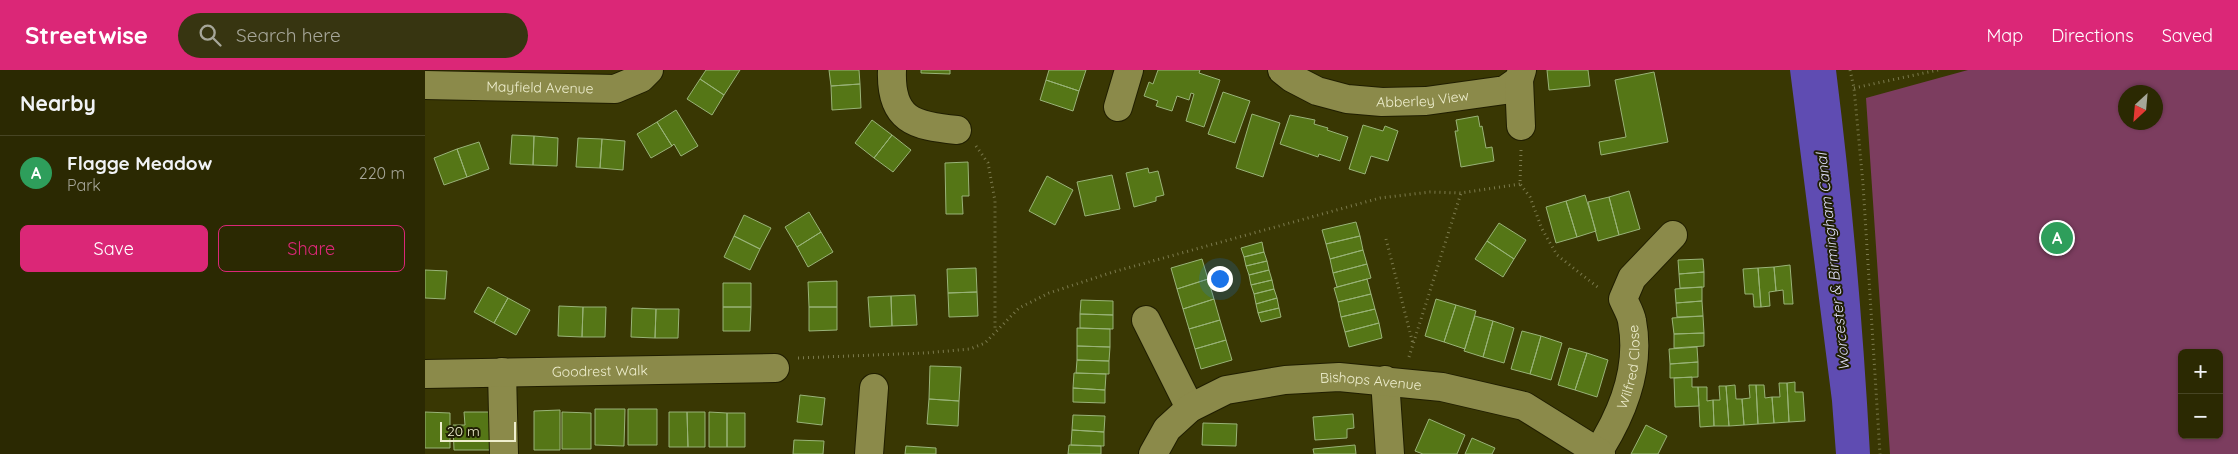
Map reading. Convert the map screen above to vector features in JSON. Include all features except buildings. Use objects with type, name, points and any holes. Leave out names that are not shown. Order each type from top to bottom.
[{"type":"street","name":"Mayfield Avenue","points":[[425,85],[615,89],[641,78],[649,70]]},
{"type":"street","points":[[892,70],[891,86],[897,106],[911,121],[957,130]]},
{"type":"street","points":[[1118,107],[1129,70]]},
{"type":"street","name":"Abberley View","points":[[1282,70],[1292,78],[1317,91],[1347,99],[1382,102],[1426,101],[1505,90],[1520,75]]},
{"type":"street","name":"Abberley View","points":[[1520,75],[1521,126]]},
{"type":"street","points":[[1628,289],[1673,235]]},
{"type":"street","name":"Wilfred Close","points":[[1600,453],[1626,398],[1634,364],[1632,320],[1628,289]]},
{"type":"street","points":[[1146,320],[1190,408]]},
{"type":"street","name":"Goodrest Walk","points":[[425,374],[775,368]]},
{"type":"street","points":[[502,372],[504,454]]},
{"type":"street","name":"Bishops Avenue","points":[[1153,454],[1167,429],[1190,408],[1226,390],[1285,380],[1339,377],[1442,387],[1524,406],[1600,453]]},
{"type":"street","points":[[1390,454],[1393,381]]},
{"type":"street","points":[[869,454],[874,388]]},
{"type":"path","points":[[1850,70],[1854,88],[1863,184],[1880,454]]},
{"type":"path","points":[[1854,88],[1939,70]]},
{"type":"path","points":[[1521,126],[1520,184],[1530,198],[1541,229],[1557,255],[1600,289],[1628,289]]},
{"type":"path","points":[[957,130],[973,140],[988,163],[995,201],[995,331]]},
{"type":"path","points":[[775,368],[788,359],[915,354],[970,349],[985,343],[1019,308],[1049,293],[1113,272],[1380,198],[1430,192],[1461,193],[1520,184]]},
{"type":"path","points":[[1393,381],[1413,344],[1461,193]]},
{"type":"path","points":[[1387,239],[1413,344]]},
{"type":"shaded area","points":[[1968,70],[2238,70],[2238,454],[1890,454],[1866,98]]},
{"type":"water","name":"Worcester & Birmingham Canal","points":[[1790,70],[1836,70],[1856,262],[1870,454],[1836,454],[1832,401]]},
{"type":"place","name":"Flagge Meadow","points":[[2057,238]]}]
